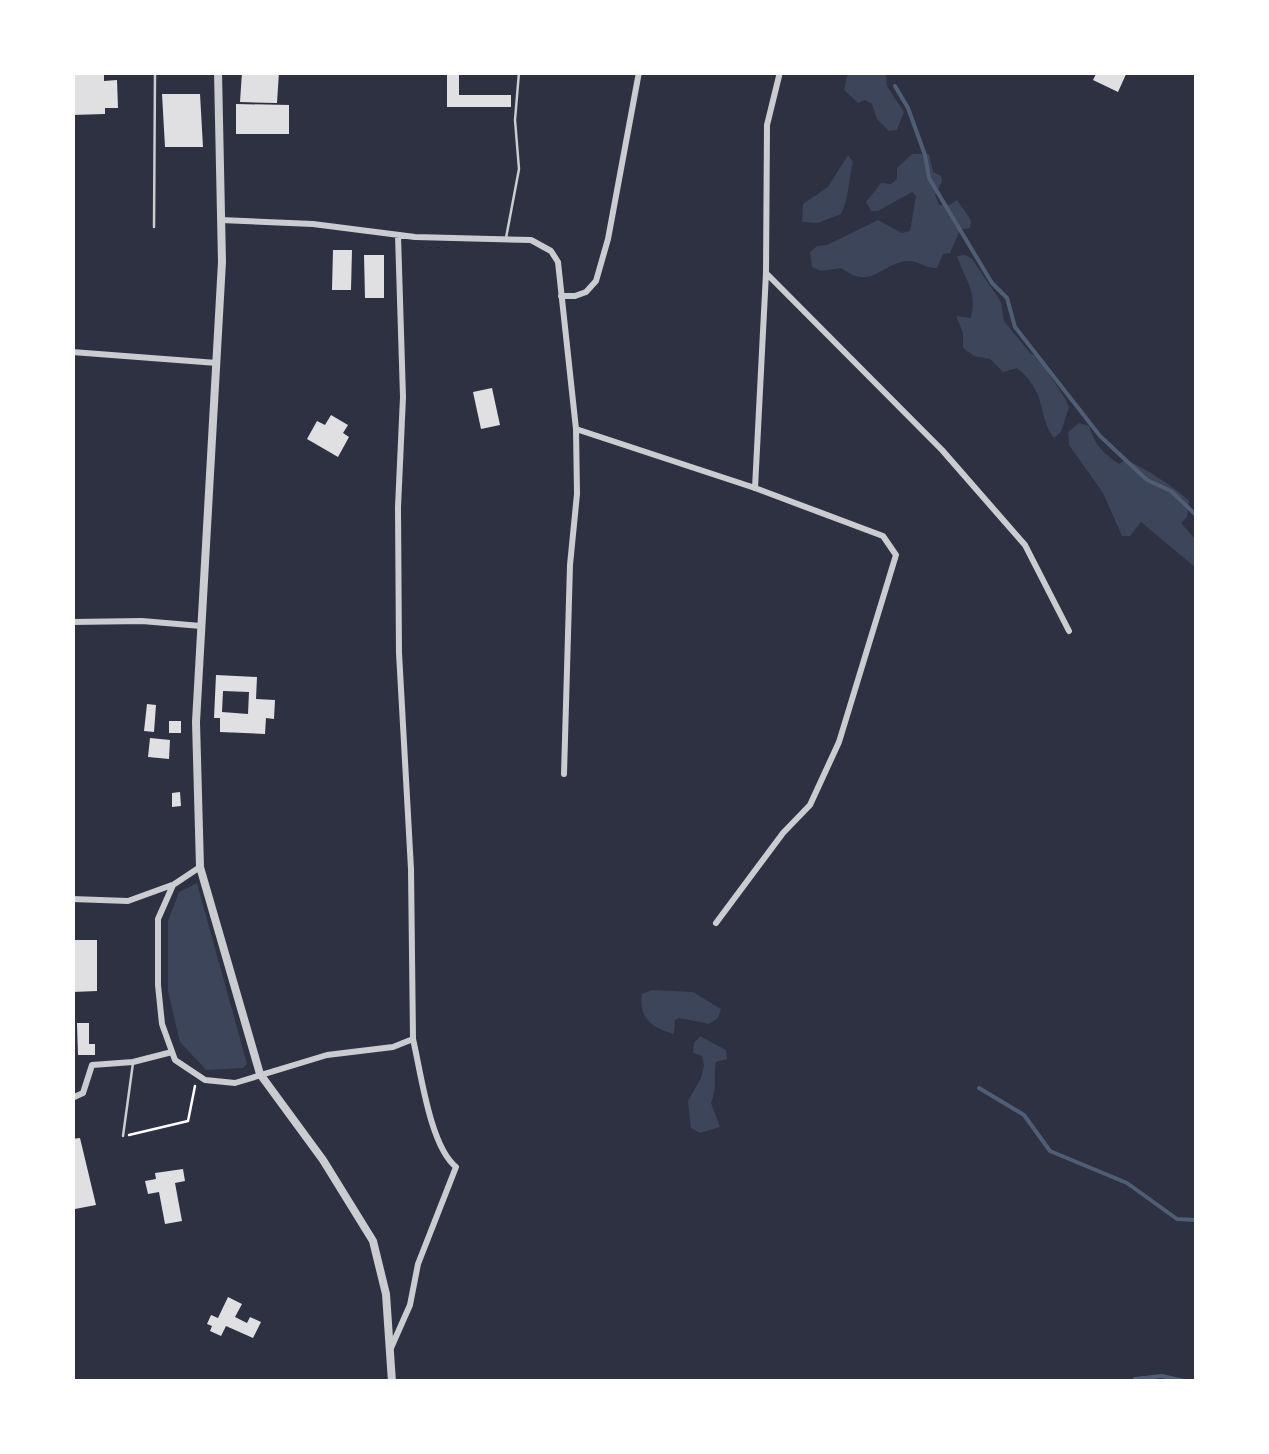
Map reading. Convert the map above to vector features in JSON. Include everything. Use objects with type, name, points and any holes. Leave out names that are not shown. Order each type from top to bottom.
[{"type":"street","points":[[218,72],[218,363],[196,722],[200,867],[260,1074],[323,1160],[373,1241],[386,1294],[392,1382]]},
{"type":"street","points":[[561,296],[586,292],[596,280],[608,239],[638,72]]},
{"type":"street","points":[[755,488],[766,273],[767,126],[780,72]]},
{"type":"street","points":[[220,220],[312,224],[398,235],[531,240],[551,250],[558,262],[576,429],[577,494],[566,639],[564,774]]},
{"type":"street","points":[[390,1349],[410,1305],[418,1264],[456,1167],[446,1159],[439,1140],[413,1039],[400,653],[398,507],[403,396],[398,235]]},
{"type":"street","points":[[766,273],[942,450],[1025,545],[1068,631]]},
{"type":"street","points":[[72,352],[218,363]]},
{"type":"street","points":[[576,429],[755,488],[883,536],[896,555],[839,742],[810,805],[782,833],[716,923]]},
{"type":"street","points":[[72,622],[142,621],[200,626]]},
{"type":"street","points":[[72,899],[128,901],[173,885],[200,867]]},
{"type":"street","points":[[173,885],[158,919],[162,1024],[175,1060],[204,1080],[235,1083],[326,1056],[393,1046],[413,1039]]},
{"type":"street","points":[[72,1098],[83,1093],[92,1065],[133,1062],[172,1052]]},
{"type":"lane","points":[[154,227],[155,72]]},
{"type":"lane","points":[[506,238],[519,169],[515,120],[519,72]]},
{"type":"lane","points":[[123,1136],[133,1062]]},
{"type":"path","points":[[123,1136],[188,1122],[197,1075]]},
{"type":"shaded area","points":[[848,72],[886,73],[887,86],[904,112],[897,130],[889,131],[877,119],[872,104],[865,100],[858,103],[844,90]]},
{"type":"shaded area","points":[[912,154],[929,154],[933,172],[941,176],[935,195],[939,205],[957,200],[971,220],[970,228],[960,230],[950,253],[943,254],[937,268],[907,261],[861,277],[841,268],[821,271],[812,267],[810,252],[817,246],[827,245],[878,220],[902,233],[910,231],[916,196],[912,192],[878,211],[871,211],[866,202],[881,183],[891,184],[897,179],[897,168]]},
{"type":"shaded area","points":[[848,155],[853,162],[841,214],[818,223],[802,222],[803,204],[828,187]]},
{"type":"shaded area","points":[[957,256],[972,259],[1001,302],[1004,321],[1030,353],[1038,357],[1066,400],[1069,407],[1061,432],[1054,438],[1027,377],[1017,368],[1003,372],[990,359],[974,356],[963,348],[963,333],[956,316],[971,318],[972,308],[971,292]]},
{"type":"shaded area","points":[[1079,423],[1089,426],[1100,448],[1119,464],[1125,460],[1140,467],[1189,501],[1187,517],[1181,523],[1196,540],[1196,568],[1141,522],[1130,536],[1122,536],[1103,493],[1069,445],[1068,432]]},
{"type":"shaded area","points":[[197,883],[247,1064],[243,1068],[206,1070],[180,1042],[168,991],[168,921],[179,892]]},
{"type":"shaded area","points":[[652,990],[693,992],[721,1009],[718,1018],[709,1024],[679,1018],[675,1020],[674,1034],[659,1029],[642,1010],[642,994]]},
{"type":"shaded area","points":[[700,1036],[726,1050],[727,1059],[716,1062],[711,1103],[720,1127],[700,1133],[691,1128],[688,1101],[704,1065],[702,1056],[693,1053]]},
{"type":"building","points":[[72,72],[104,72],[104,81],[117,80],[118,108],[105,108],[105,114],[72,115]]},
{"type":"building","points":[[242,72],[279,72],[277,103],[240,102]]},
{"type":"building","points":[[447,72],[459,72],[459,95],[511,95],[511,107],[447,107]]},
{"type":"building","points":[[1097,72],[1127,72],[1118,92],[1093,80]]},
{"type":"building","points":[[162,94],[200,94],[203,147],[165,147]]},
{"type":"building","points":[[236,104],[289,105],[289,134],[236,134]]},
{"type":"building","points":[[333,250],[352,250],[351,290],[332,290]]},
{"type":"building","points":[[364,255],[384,255],[384,298],[365,298]]},
{"type":"building","points":[[492,388],[500,425],[481,429],[473,392]]},
{"type":"building","points":[[331,415],[348,425],[343,433],[349,437],[338,457],[307,439],[317,421],[325,425]]},
{"type":"building","points":[[216,675],[257,677],[256,699],[275,700],[274,719],[266,718],[265,734],[220,732],[220,718],[214,718]],"holes":[[[223,691],[249,692],[248,714],[222,712]]]},
{"type":"building","points":[[147,704],[156,705],[154,732],[144,731]]},
{"type":"building","points":[[169,721],[181,721],[181,733],[169,733]]},
{"type":"building","points":[[150,738],[170,740],[169,759],[148,757]]},
{"type":"building","points":[[180,792],[181,806],[172,807],[172,793]]},
{"type":"building","points":[[72,940],[97,940],[97,991],[72,992]]},
{"type":"building","points":[[77,1023],[89,1023],[89,1044],[95,1044],[95,1055],[78,1055]]},
{"type":"building","points":[[80,1138],[96,1205],[75,1209],[72,1139]]},
{"type":"building","points":[[183,1169],[185,1181],[175,1183],[182,1221],[165,1224],[159,1192],[148,1194],[145,1181],[156,1179],[155,1173]]},
{"type":"building","points":[[228,1297],[242,1304],[235,1317],[247,1323],[250,1317],[261,1322],[253,1338],[226,1326],[221,1336],[210,1331],[212,1326],[207,1324],[211,1315],[218,1318]]},
{"type":"waterway","points":[[895,86],[908,108],[929,178],[992,283],[1007,298],[1015,327],[1100,436],[1147,480],[1171,491],[1196,515]]},
{"type":"waterway","points":[[979,1088],[1024,1115],[1050,1151],[1127,1183],[1177,1219],[1196,1220]]},
{"type":"waterway","points":[[1135,1379],[1162,1376],[1189,1382]]}]
